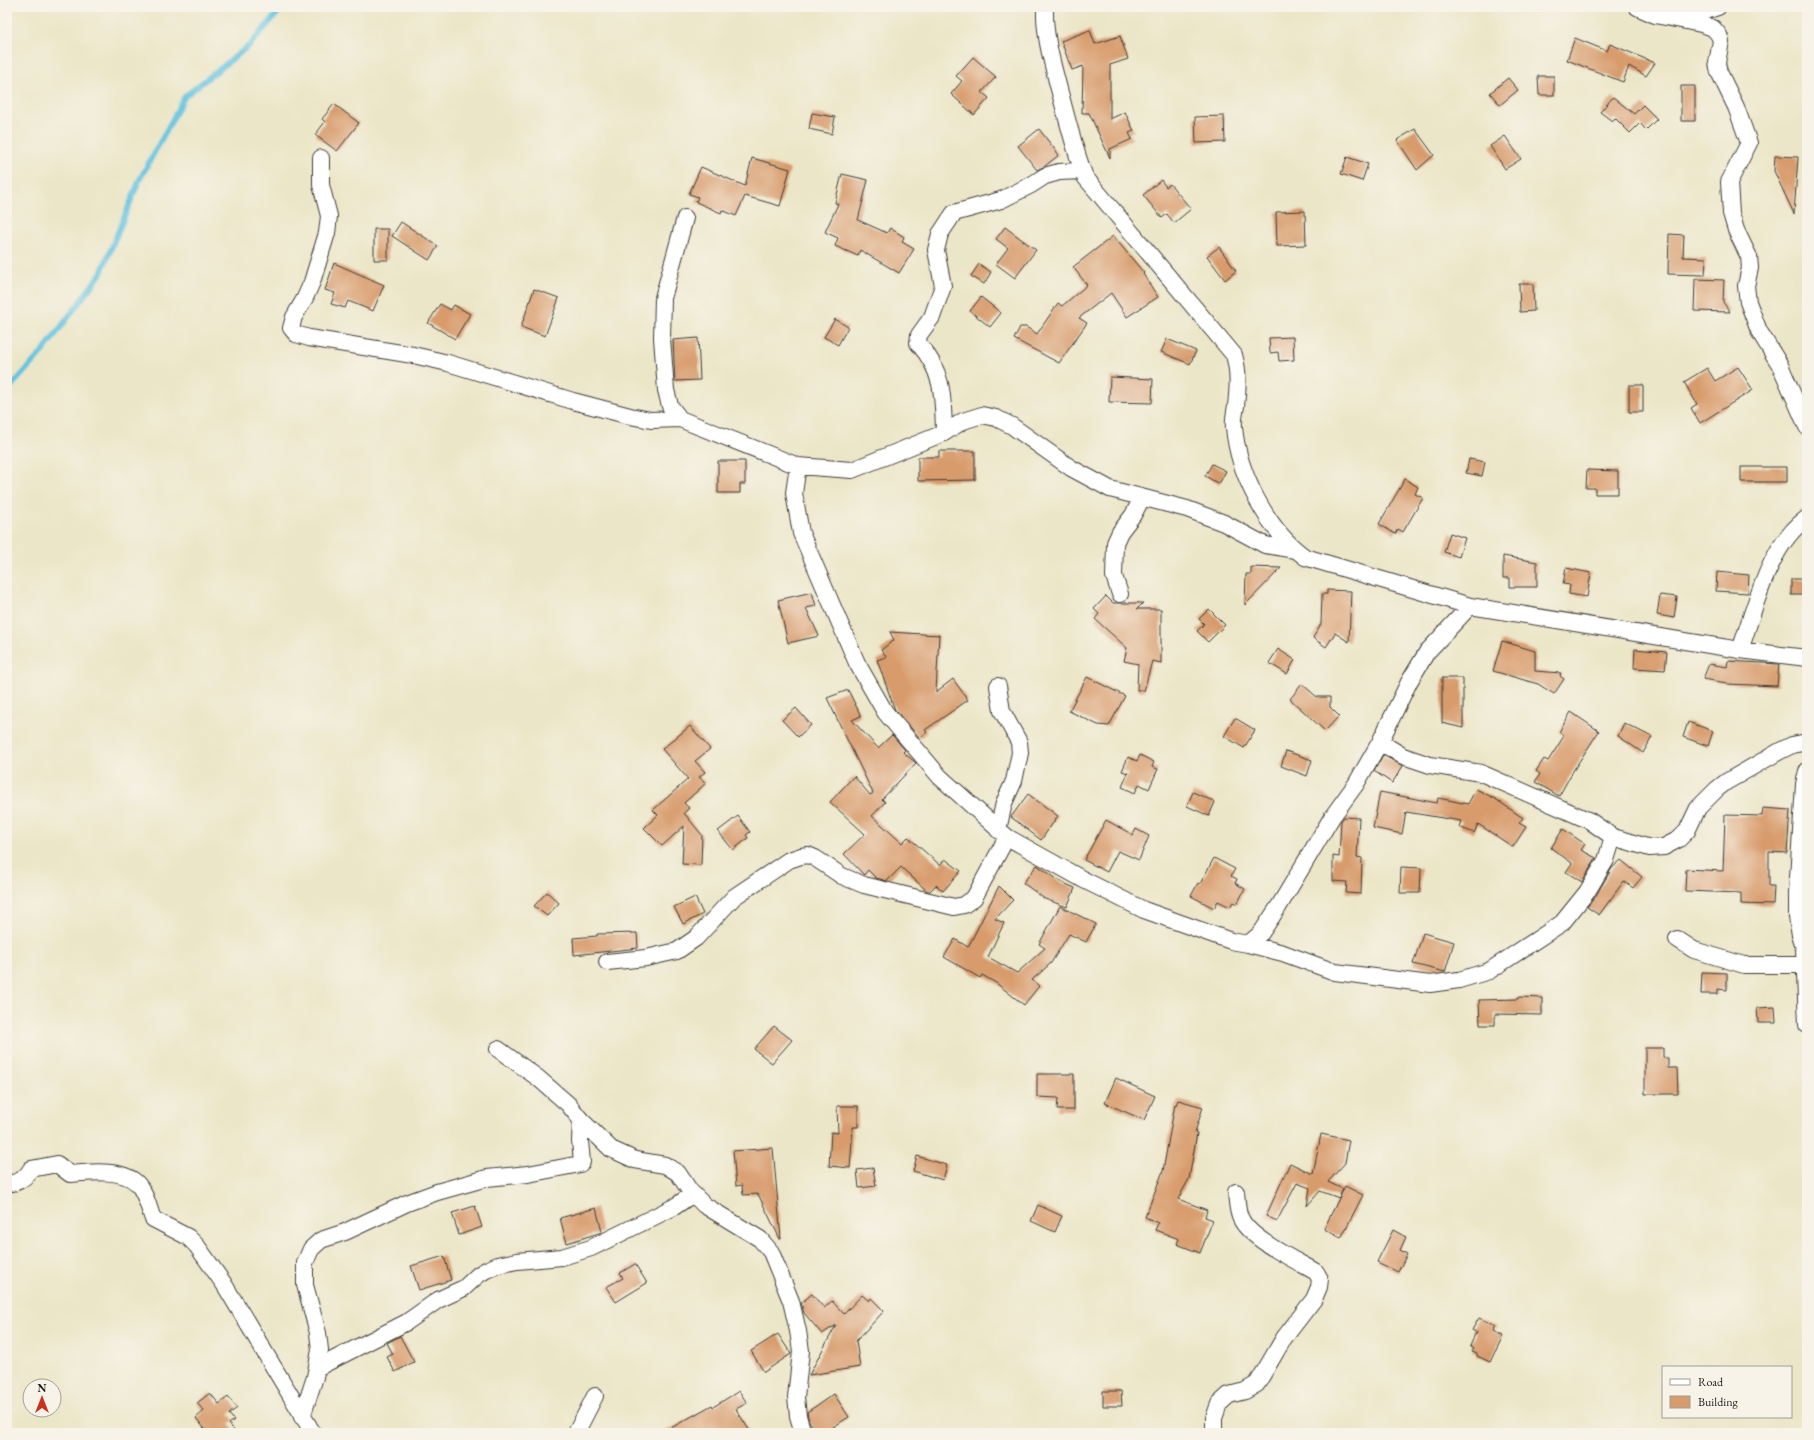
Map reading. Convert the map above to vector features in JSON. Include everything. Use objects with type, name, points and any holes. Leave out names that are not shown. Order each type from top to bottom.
[{"type":"street","points":[[1045,7],[1044,22],[1048,46],[1085,178],[1234,355],[1238,368],[1238,391],[1234,425],[1238,456],[1259,504],[1277,530],[1296,550],[1305,557],[1470,606],[1740,650],[1807,658]]},
{"type":"street","points":[[1637,7],[1655,15],[1682,19],[1712,28],[1719,35],[1721,41],[1718,63],[1719,72],[1736,107],[1749,143],[1729,182],[1729,199],[1734,224],[1749,257],[1750,268],[1746,286],[1748,302],[1759,331],[1780,365],[1807,427]]},
{"type":"street","points":[[1682,19],[1718,7]]},
{"type":"street","points":[[321,158],[321,185],[329,216],[327,233],[312,282],[305,298],[294,316],[291,328],[296,334],[309,338],[413,355],[448,363],[550,394],[630,416],[651,420],[680,419],[798,466],[852,470],[944,433],[963,421],[982,415],[996,418],[1012,426],[1071,468],[1110,489],[1187,509],[1224,523],[1265,545],[1296,550]]},
{"type":"street","points":[[944,433],[943,392],[939,375],[925,351],[918,343],[920,335],[932,317],[943,286],[936,250],[940,234],[954,213],[1001,200],[1031,186],[1045,176],[1059,172],[1082,171]]},
{"type":"street","points":[[680,419],[670,406],[666,390],[662,338],[663,298],[685,218]]},
{"type":"street","points":[[798,466],[794,493],[801,533],[857,663],[890,718],[940,777],[1002,834],[1144,910],[1231,941],[1283,953],[1335,972],[1430,984],[1459,980],[1489,971],[1562,923],[1587,892],[1606,860],[1613,837]]},
{"type":"street","points":[[1120,594],[1114,576],[1115,543],[1120,532],[1133,516],[1142,498]]},
{"type":"street","points":[[1740,650],[1773,559],[1788,534],[1807,518]]},
{"type":"street","points":[[1248,944],[1261,933],[1279,906],[1332,817],[1356,784],[1380,742],[1409,682],[1427,652],[1470,606]]},
{"type":"street","points":[[607,962],[646,958],[676,951],[696,938],[734,897],[790,860],[801,856],[808,855],[815,858],[842,876],[864,885],[954,907],[964,905],[974,898],[1002,834],[1004,803],[1014,781],[1020,753],[1019,742],[1002,711],[998,686]]},
{"type":"street","points":[[1380,742],[1403,756],[1430,765],[1481,773],[1578,815],[1590,821],[1613,837],[1650,848],[1664,847],[1679,839],[1687,831],[1698,808],[1722,786],[1780,751],[1792,745],[1807,742]]},
{"type":"street","points":[[1807,771],[1804,784],[1797,893],[1797,917],[1804,948],[1807,1026]]},
{"type":"street","points":[[1677,939],[1694,950],[1744,965],[1805,964]]},
{"type":"street","points":[[498,1049],[538,1078],[568,1104],[581,1120],[616,1152],[635,1160],[665,1165],[678,1173],[704,1205],[760,1239],[771,1252],[791,1301],[798,1331],[801,1351],[796,1397],[798,1416],[803,1433]]},
{"type":"street","points":[[302,1417],[317,1368],[320,1350],[318,1333],[305,1285],[305,1263],[311,1249],[321,1240],[345,1232],[407,1203],[437,1192],[487,1178],[528,1174],[580,1164],[582,1162],[580,1141],[581,1120]]},
{"type":"street","points":[[7,1183],[17,1182],[28,1175],[31,1169],[57,1164],[70,1174],[96,1171],[114,1173],[132,1179],[140,1186],[153,1219],[188,1237],[197,1246],[224,1284],[302,1417],[313,1433]]},
{"type":"street","points":[[1214,1433],[1214,1418],[1219,1404],[1229,1396],[1246,1391],[1257,1384],[1284,1338],[1314,1299],[1319,1287],[1320,1278],[1316,1272],[1266,1243],[1247,1227],[1240,1219],[1236,1192]]},
{"type":"street","points":[[317,1368],[407,1322],[438,1300],[464,1288],[486,1270],[498,1265],[517,1261],[562,1257],[591,1248],[674,1207],[694,1194]]},
{"type":"street","points":[[576,1433],[595,1396]]},
{"type":"building","points":[[1090,30],[1095,44],[1120,36],[1128,59],[1110,65],[1110,119],[1125,112],[1134,131],[1129,133],[1132,139],[1110,149],[1110,158],[1089,113],[1082,113],[1083,66],[1072,70],[1061,41]]},
{"type":"building","points":[[1575,38],[1607,51],[1610,44],[1655,63],[1646,76],[1629,66],[1623,82],[1567,60]]},
{"type":"building","points":[[973,57],[996,77],[982,92],[989,98],[974,115],[951,94],[962,81],[956,76]]},
{"type":"building","points":[[1538,76],[1554,76],[1554,95],[1539,95]]},
{"type":"building","points":[[1508,78],[1518,90],[1500,105],[1490,93]]},
{"type":"building","points":[[1681,86],[1695,86],[1695,121],[1681,121]]},
{"type":"building","points":[[1613,97],[1634,114],[1643,105],[1657,119],[1646,130],[1640,123],[1630,133],[1615,118],[1612,121],[1600,112]]},
{"type":"building","points":[[334,104],[359,123],[337,151],[315,135],[325,122],[322,119]]},
{"type":"building","points":[[812,113],[835,117],[832,134],[809,129]]},
{"type":"building","points":[[1224,116],[1225,142],[1196,143],[1195,117]]},
{"type":"building","points":[[1039,129],[1059,155],[1045,166],[1037,170],[1018,146]]},
{"type":"building","points":[[1415,129],[1434,155],[1417,170],[1397,140]]},
{"type":"building","points":[[1505,136],[1521,159],[1505,169],[1490,146]]},
{"type":"building","points":[[1775,156],[1798,157],[1794,214],[1774,171]]},
{"type":"building","points":[[1347,157],[1368,164],[1362,181],[1341,174]]},
{"type":"building","points":[[752,158],[790,169],[780,206],[745,196],[736,216],[722,210],[721,213],[696,202],[698,197],[689,194],[701,167],[745,186]]},
{"type":"building","points":[[842,174],[868,180],[858,220],[887,233],[890,228],[904,237],[902,242],[914,249],[899,273],[860,250],[858,256],[835,246],[838,238],[825,232],[838,204],[835,203]]},
{"type":"building","points":[[1161,180],[1166,187],[1170,184],[1191,209],[1174,223],[1167,214],[1162,218],[1143,195]]},
{"type":"building","points":[[1305,211],[1306,245],[1277,246],[1276,212]]},
{"type":"building","points":[[401,222],[438,246],[429,260],[392,236]]},
{"type":"building","points":[[1005,227],[1036,250],[1015,278],[996,264],[1008,248],[996,239]]},
{"type":"building","points":[[374,229],[388,229],[388,260],[374,260]]},
{"type":"building","points":[[1669,234],[1684,235],[1683,257],[1706,258],[1705,275],[1668,274]]},
{"type":"building","points":[[1113,236],[1144,273],[1143,274],[1158,297],[1127,317],[1111,293],[1079,318],[1087,323],[1059,363],[1014,339],[1020,327],[1026,327],[1037,334],[1058,303],[1062,306],[1087,285],[1073,267]]},
{"type":"building","points":[[1219,247],[1236,271],[1225,280],[1207,256]]},
{"type":"building","points":[[334,263],[384,285],[373,311],[348,301],[345,308],[331,304],[335,293],[325,290]]},
{"type":"building","points":[[979,264],[991,272],[984,284],[971,276]]},
{"type":"building","points":[[1695,279],[1724,280],[1723,302],[1730,312],[1694,311]]},
{"type":"building","points":[[1519,284],[1533,284],[1534,311],[1520,312]]},
{"type":"building","points":[[534,289],[559,298],[545,336],[521,327]]},
{"type":"building","points":[[981,297],[1001,313],[990,327],[970,311]]},
{"type":"building","points":[[440,304],[451,310],[454,305],[470,314],[455,339],[428,323]]},
{"type":"building","points":[[835,319],[848,327],[838,345],[824,337]]},
{"type":"building","points":[[1293,337],[1294,360],[1279,361],[1278,352],[1270,353],[1269,338]]},
{"type":"building","points":[[698,338],[700,380],[675,381],[673,340]]},
{"type":"building","points":[[1167,339],[1196,351],[1190,364],[1161,352]]},
{"type":"building","points":[[1738,367],[1753,390],[1700,423],[1691,408],[1697,404],[1684,382],[1707,368],[1715,381]]},
{"type":"building","points":[[1110,377],[1153,379],[1152,403],[1109,402]]},
{"type":"building","points":[[1629,385],[1643,385],[1643,412],[1629,412]]},
{"type":"building","points":[[939,451],[975,451],[975,480],[918,481],[918,457],[939,457]]},
{"type":"building","points":[[1469,459],[1485,462],[1482,476],[1466,473]]},
{"type":"building","points":[[718,461],[745,461],[745,484],[740,484],[740,493],[718,493]]},
{"type":"building","points":[[1212,464],[1226,471],[1219,484],[1205,476]]},
{"type":"building","points":[[1741,467],[1787,467],[1787,482],[1741,482]]},
{"type":"building","points":[[1587,470],[1618,471],[1618,494],[1595,494],[1595,488],[1586,488]]},
{"type":"building","points":[[1405,479],[1418,487],[1415,494],[1423,498],[1403,532],[1398,529],[1395,534],[1379,524]]},
{"type":"building","points":[[1450,533],[1465,538],[1459,557],[1444,552]]},
{"type":"building","points":[[1503,556],[1537,562],[1537,587],[1510,587],[1510,578],[1503,578]]},
{"type":"building","points":[[1251,567],[1281,568],[1245,605],[1246,574],[1251,574]]},
{"type":"building","points":[[1566,568],[1591,573],[1587,597],[1569,594],[1570,585],[1563,584]]},
{"type":"building","points":[[1717,572],[1749,575],[1748,593],[1716,591]]},
{"type":"building","points":[[1791,579],[1807,579],[1807,595],[1791,595]]},
{"type":"building","points":[[1327,590],[1351,591],[1349,642],[1335,633],[1326,647],[1313,638],[1321,624],[1322,594],[1327,594]]},
{"type":"building","points":[[812,592],[816,606],[806,608],[819,636],[788,643],[778,600]]},
{"type":"building","points":[[1660,595],[1677,597],[1674,618],[1657,615]]},
{"type":"building","points":[[1106,596],[1113,603],[1143,603],[1137,609],[1161,609],[1161,663],[1152,661],[1144,691],[1137,690],[1138,664],[1124,661],[1127,648],[1095,619],[1099,614],[1094,609]]},
{"type":"building","points":[[1209,609],[1225,625],[1208,642],[1197,631],[1204,624],[1199,619]]},
{"type":"building","points":[[890,632],[939,635],[936,692],[953,679],[968,700],[925,730],[927,732],[920,738],[895,710],[877,660],[886,657],[881,650],[894,640]]},
{"type":"building","points":[[1502,641],[1535,651],[1535,671],[1561,673],[1560,676],[1564,679],[1554,694],[1538,684],[1493,671]]},
{"type":"building","points":[[1278,649],[1295,660],[1287,674],[1269,663]]},
{"type":"building","points":[[1635,649],[1667,652],[1665,670],[1634,668]]},
{"type":"building","points":[[1728,661],[1779,664],[1777,686],[1727,684],[1703,679],[1709,664],[1727,667]]},
{"type":"building","points":[[1087,677],[1125,696],[1109,726],[1098,725],[1069,711]]},
{"type":"building","points":[[1442,678],[1463,678],[1463,728],[1442,723]]},
{"type":"building","points":[[1302,684],[1317,697],[1330,697],[1330,707],[1339,716],[1325,731],[1290,699]]},
{"type":"building","points":[[848,690],[861,716],[852,720],[878,748],[892,735],[905,750],[903,752],[916,763],[882,799],[885,802],[872,816],[902,843],[908,837],[940,865],[945,859],[961,871],[943,891],[936,885],[930,891],[927,891],[901,867],[887,881],[876,878],[868,870],[864,875],[844,854],[865,834],[830,802],[854,776],[870,795],[873,793],[827,698]]},
{"type":"building","points":[[796,708],[811,725],[798,737],[782,720]]},
{"type":"building","points":[[1571,712],[1599,731],[1559,796],[1535,782],[1540,774],[1536,771],[1544,759],[1548,761],[1564,736],[1559,732]]},
{"type":"building","points":[[1235,718],[1255,730],[1244,748],[1224,736]]},
{"type":"building","points":[[1688,722],[1713,731],[1708,746],[1683,737]]},
{"type":"building","points":[[1624,723],[1652,737],[1643,753],[1618,736]]},
{"type":"building","points":[[690,726],[710,749],[695,761],[705,772],[699,777],[706,783],[684,803],[689,808],[684,813],[702,835],[701,865],[682,864],[684,826],[662,846],[644,828],[658,815],[653,810],[688,779],[662,749]]},
{"type":"building","points":[[1286,751],[1312,760],[1307,776],[1281,766]]},
{"type":"building","points":[[1140,755],[1154,762],[1152,767],[1158,769],[1149,789],[1139,784],[1135,793],[1122,787],[1128,773],[1122,771],[1128,757],[1137,761]]},
{"type":"building","points":[[1383,755],[1403,766],[1392,783],[1374,771]]},
{"type":"building","points":[[1476,789],[1494,798],[1523,818],[1519,823],[1526,827],[1513,847],[1478,824],[1474,833],[1459,827],[1461,821],[1406,812],[1402,834],[1373,828],[1380,792],[1437,803],[1438,798],[1468,804]]},
{"type":"building","points":[[1193,792],[1215,802],[1209,816],[1187,806]]},
{"type":"building","points":[[1028,794],[1058,816],[1041,840],[1011,817]]},
{"type":"building","points":[[1763,808],[1790,810],[1787,853],[1769,852],[1769,886],[1774,886],[1773,905],[1741,904],[1741,893],[1685,891],[1686,869],[1723,871],[1725,815],[1762,816]]},
{"type":"building","points":[[738,816],[750,832],[746,835],[748,838],[733,850],[718,831]]},
{"type":"building","points":[[1344,817],[1359,818],[1357,857],[1362,858],[1361,894],[1346,893],[1347,882],[1333,881],[1333,856],[1339,857],[1341,821]]},
{"type":"building","points":[[1106,820],[1133,835],[1136,829],[1149,836],[1139,860],[1118,851],[1107,872],[1084,860]]},
{"type":"building","points":[[1563,829],[1585,844],[1581,850],[1596,858],[1582,882],[1566,872],[1572,863],[1551,848]]},
{"type":"building","points":[[1214,858],[1235,869],[1231,876],[1237,879],[1235,883],[1245,889],[1237,904],[1233,902],[1230,907],[1218,901],[1214,908],[1191,896],[1198,883],[1200,884]]},
{"type":"building","points":[[1621,860],[1642,877],[1633,888],[1624,881],[1599,915],[1587,907],[1595,897],[1612,868]]},
{"type":"building","points":[[1037,865],[1061,882],[1075,888],[1067,907],[1045,899],[1023,883]]},
{"type":"building","points":[[1401,867],[1421,868],[1420,893],[1400,893]]},
{"type":"building","points":[[999,886],[1013,900],[995,919],[1004,923],[988,957],[1017,973],[1045,948],[1039,944],[1060,906],[1096,924],[1086,942],[1069,934],[1051,963],[1032,980],[1039,986],[1024,1005],[996,983],[982,975],[980,978],[944,957],[955,939],[968,947]]},
{"type":"building","points":[[547,892],[559,903],[547,916],[534,906]]},
{"type":"building","points":[[695,897],[703,914],[683,924],[674,907]]},
{"type":"building","points":[[637,933],[638,948],[574,955],[573,938],[597,936],[597,934]]},
{"type":"building","points":[[1423,933],[1454,942],[1445,972],[1413,964]]},
{"type":"building","points":[[1702,972],[1727,973],[1727,990],[1718,989],[1718,994],[1701,994]]},
{"type":"building","points":[[1518,997],[1542,998],[1542,1015],[1495,1014],[1495,1025],[1480,1025],[1479,1000],[1518,999]]},
{"type":"building","points":[[1775,1007],[1776,1023],[1758,1023],[1757,1008]]},
{"type":"building","points":[[774,1026],[792,1040],[772,1063],[754,1049]]},
{"type":"building","points":[[1645,1048],[1663,1048],[1663,1058],[1668,1058],[1668,1068],[1677,1068],[1678,1094],[1645,1094]]},
{"type":"building","points":[[1037,1074],[1074,1074],[1074,1110],[1057,1110],[1058,1098],[1037,1097]]},
{"type":"building","points":[[1116,1078],[1155,1096],[1144,1120],[1105,1103]]},
{"type":"building","points":[[1178,1100],[1203,1107],[1195,1132],[1197,1133],[1189,1179],[1178,1199],[1207,1210],[1205,1217],[1213,1220],[1200,1253],[1177,1244],[1179,1239],[1155,1230],[1158,1223],[1145,1217],[1163,1171],[1175,1104],[1176,1105]]},
{"type":"building","points":[[837,1106],[858,1106],[858,1127],[853,1127],[850,1168],[829,1166],[831,1132],[838,1133]]},
{"type":"building","points":[[1321,1134],[1349,1140],[1345,1163],[1328,1182],[1343,1189],[1339,1198],[1320,1191],[1307,1206],[1310,1188],[1297,1183],[1277,1221],[1266,1216],[1290,1163],[1313,1174]]},
{"type":"building","points":[[773,1148],[781,1239],[758,1194],[743,1195],[742,1185],[736,1186],[733,1151]]},
{"type":"building","points":[[917,1156],[947,1165],[943,1180],[913,1171]]},
{"type":"building","points":[[873,1168],[876,1186],[859,1188],[857,1170]]},
{"type":"building","points":[[1345,1186],[1363,1195],[1341,1238],[1324,1229]]},
{"type":"building","points":[[1038,1205],[1062,1216],[1055,1232],[1031,1221]]},
{"type":"building","points":[[475,1206],[482,1227],[459,1235],[452,1213]]},
{"type":"building","points":[[596,1208],[602,1232],[567,1243],[560,1218]]},
{"type":"building","points":[[1393,1230],[1406,1237],[1400,1250],[1407,1254],[1398,1272],[1377,1262]]},
{"type":"building","points":[[444,1256],[451,1280],[419,1290],[411,1266]]},
{"type":"building","points":[[635,1264],[647,1283],[616,1302],[606,1287],[623,1278],[620,1273]]},
{"type":"building","points":[[812,1294],[824,1308],[832,1301],[844,1314],[862,1295],[869,1301],[871,1298],[884,1311],[856,1341],[860,1367],[809,1375],[836,1325],[822,1334],[804,1313],[801,1303]]},
{"type":"building","points":[[1479,1318],[1496,1326],[1493,1331],[1503,1336],[1490,1362],[1477,1356],[1477,1353],[1472,1351],[1474,1348],[1470,1345],[1476,1332],[1472,1330]]},
{"type":"building","points":[[778,1334],[791,1354],[764,1372],[751,1351]]},
{"type":"building","points":[[400,1336],[414,1362],[395,1372],[387,1357],[393,1354],[387,1343]]},
{"type":"building","points":[[739,1391],[747,1403],[736,1409],[751,1433],[662,1433],[712,1405],[713,1407]]},
{"type":"building","points":[[1103,1391],[1121,1391],[1122,1406],[1103,1406]]},
{"type":"building","points":[[210,1393],[219,1404],[228,1397],[237,1408],[229,1414],[234,1420],[229,1424],[236,1433],[208,1433],[196,1418],[204,1411],[197,1403]]},
{"type":"building","points":[[834,1394],[849,1417],[833,1427],[837,1433],[817,1433],[809,1421],[807,1412]]},
{"type":"waterway","points":[[7,391],[44,350],[101,273],[140,179],[185,96],[250,45],[283,7]]}]
